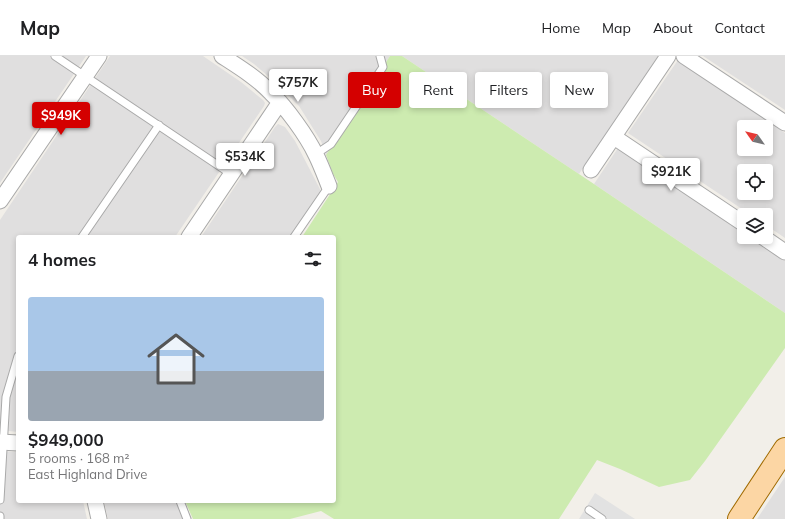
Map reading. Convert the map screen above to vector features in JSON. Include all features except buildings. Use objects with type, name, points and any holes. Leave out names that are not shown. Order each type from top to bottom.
[{"type":"main road","points":[[740,518],[785,449]]},
{"type":"street","points":[[0,201],[99,56]]},
{"type":"street","points":[[222,56],[254,78],[271,92],[280,102],[293,118],[316,154],[329,186]]},
{"type":"street","points":[[592,170],[668,56]]},
{"type":"street","points":[[684,56],[785,123]]},
{"type":"street","points":[[189,235],[280,102]]},
{"type":"street","points":[[614,137],[737,219]]},
{"type":"street","points":[[773,244],[785,252]]},
{"type":"street","points":[[95,503],[99,519]]},
{"type":"lane","points":[[55,56],[231,174]]},
{"type":"lane","points":[[316,154],[331,144],[369,88],[382,66],[380,56]]},
{"type":"lane","points":[[83,235],[159,125]]},
{"type":"lane","points":[[295,235],[329,186]]},
{"type":"lane","points":[[0,500],[7,442],[6,397],[16,363]]},
{"type":"lane","points":[[181,503],[187,519]]},
{"type":"lane","points":[[589,510],[602,519]]},
{"type":"shaded area","points":[[0,56],[86,56],[0,183]]},
{"type":"shaded area","points":[[110,56],[203,56],[241,82],[265,103],[176,235],[16,235],[16,432],[0,430],[0,220]]},
{"type":"shaded area","points":[[242,56],[390,56],[380,72],[348,72],[348,108],[356,108],[326,155],[321,141],[299,106],[254,64]]},
{"type":"shaded area","points":[[402,56],[658,56],[579,174],[480,108],[542,108],[542,72],[475,72],[475,105],[467,99],[467,72],[426,72]]},
{"type":"shaded area","points":[[703,56],[785,56],[785,110]]},
{"type":"shaded area","points":[[678,60],[766,120],[737,120],[737,156],[773,156],[773,125],[785,133],[785,238],[773,230],[773,208],[740,208],[628,133]]},
{"type":"shaded area","points":[[278,124],[285,127],[295,141],[322,193],[293,235],[202,235]]},
{"type":"shaded area","points":[[618,148],[737,228],[737,244],[760,244],[785,261],[785,313],[594,184]]},
{"type":"shaded area","points":[[0,451],[16,452],[16,503],[83,503],[87,519],[0,519]]},
{"type":"shaded area","points":[[785,477],[785,519],[757,519]]},
{"type":"shaded area","points":[[595,493],[635,519],[579,519]]},
{"type":"shaded area","points":[[104,503],[179,503],[185,519],[108,519]]},
{"type":"green space","points":[[390,56],[402,56],[426,72],[409,72],[409,108],[467,108],[467,99],[475,105],[475,108],[480,108],[785,313],[785,348],[690,480],[659,487],[597,460],[559,519],[334,519],[321,511],[290,519],[193,519],[186,503],[336,503],[336,235],[303,235],[338,182],[333,174],[326,155],[356,108],[401,108],[401,72],[380,72]]}]
